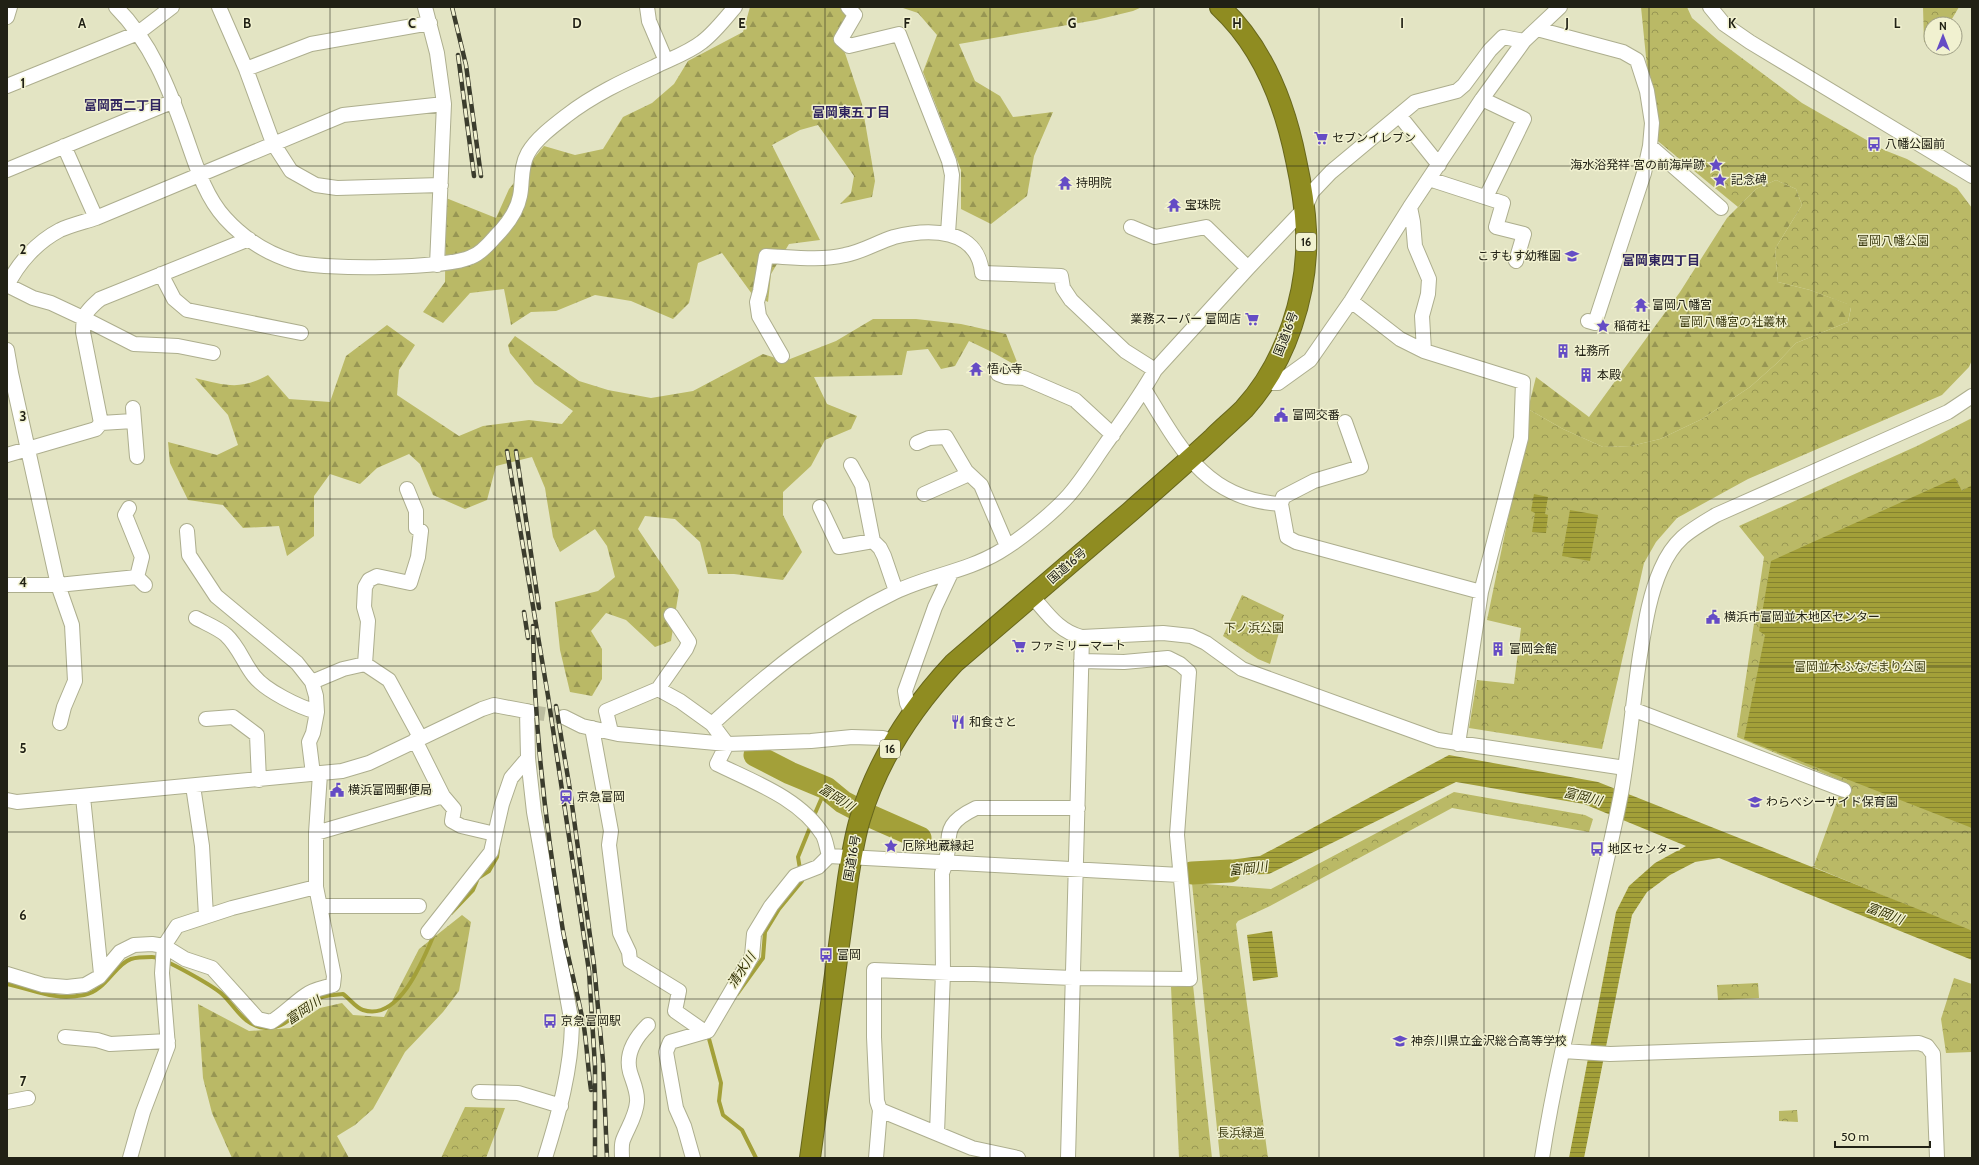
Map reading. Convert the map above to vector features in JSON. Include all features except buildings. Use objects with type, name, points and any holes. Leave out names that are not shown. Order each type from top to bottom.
[{"type":"highway","name":"国道16号","points":[[810,1158],[852,858],[860,820],[875,778],[894,742],[912,713],[938,680],[954,663],[1190,460],[1243,410],[1264,383],[1286,339],[1300,296],[1305,268],[1305,208],[1293,141],[1281,103],[1265,67],[1243,33],[1220,7]]},
{"type":"street","points":[[7,18],[10,7]]},
{"type":"street","points":[[116,7],[138,32],[155,58],[174,101],[200,175],[222,215],[237,230],[268,252],[297,263],[320,266],[437,265],[458,262],[474,257],[494,238],[515,211],[520,197],[522,169],[527,154],[534,144],[564,117],[596,94],[701,43],[719,26],[735,7]]},
{"type":"street","points":[[7,86],[138,32],[172,7]]},
{"type":"street","points":[[219,7],[246,69],[274,143],[291,171],[316,185],[337,188],[441,185]]},
{"type":"street","points":[[425,7],[430,23],[441,77],[444,104],[437,265]]},
{"type":"street","points":[[647,7],[649,21],[666,61]]},
{"type":"street","points":[[848,7],[855,15],[841,40],[849,46],[899,34],[949,161],[952,175],[948,233]]},
{"type":"street","points":[[1264,383],[1278,383],[1310,360],[1351,301],[1410,207],[1482,99],[1524,41],[1560,7]]},
{"type":"street","points":[[1710,7],[1724,24],[1750,42],[1972,176]]},
{"type":"street","points":[[246,69],[311,44],[430,23]]},
{"type":"street","points":[[1537,29],[1623,52],[1638,60],[1647,91],[1652,123],[1650,146],[1644,173],[1595,323],[1588,321]]},
{"type":"street","points":[[712,724],[763,678],[818,636],[896,591],[951,573],[999,552],[1049,514],[1069,494],[1113,435],[1155,370],[1305,208],[1312,192],[1331,172],[1415,102],[1457,91],[1464,85],[1490,50],[1503,37],[1524,41]]},
{"type":"street","points":[[1482,99],[1524,119],[1486,197]]},
{"type":"street","points":[[7,170],[174,101]]},
{"type":"street","points":[[212,352],[178,346],[134,344],[83,318],[51,304],[32,298],[7,286],[26,256],[35,247],[60,230],[96,218],[343,115],[444,104]]},
{"type":"street","points":[[1399,115],[1439,165]]},
{"type":"street","points":[[64,146],[96,218]]},
{"type":"street","points":[[1650,146],[1721,208]]},
{"type":"street","points":[[1429,179],[1503,203],[1496,227],[1524,234],[1516,261]]},
{"type":"street","points":[[1410,207],[1414,222],[1414,246],[1429,279],[1428,294],[1422,316],[1424,351]]},
{"type":"street","points":[[1131,227],[1155,237],[1206,227],[1248,268]]},
{"type":"street","points":[[782,356],[759,316],[757,302],[766,256],[814,257],[845,255],[895,237],[948,233],[970,244],[981,261],[982,273],[1061,276],[1063,288],[1072,300],[1125,351],[1155,370]]},
{"type":"street","points":[[100,423],[83,332],[83,318],[89,309],[100,299],[249,239]]},
{"type":"street","points":[[161,274],[174,300],[187,310],[302,333]]},
{"type":"street","points":[[1351,301],[1400,339],[1424,351],[1523,382],[1521,438],[1481,592],[1458,744]]},
{"type":"street","points":[[7,350],[9,374],[29,448],[58,585],[72,625],[75,681],[64,707],[60,723]]},
{"type":"street","points":[[998,374],[1006,378],[1024,378],[1075,400],[1113,435]]},
{"type":"street","points":[[1144,389],[1190,460],[1206,475],[1224,487],[1257,502],[1281,504]]},
{"type":"street","points":[[1542,1158],[1563,1051],[1620,796],[1632,709],[1652,593],[1674,545],[1690,531],[1716,515],[1948,412],[1972,396]]},
{"type":"street","points":[[7,455],[96,429],[100,423],[133,415],[137,457]]},
{"type":"street","points":[[1345,422],[1361,467],[1314,482],[1284,497],[1281,504],[1286,537],[1296,542],[1481,592]]},
{"type":"street","points":[[917,443],[929,438],[946,438],[970,474],[981,485],[1007,546]]},
{"type":"street","points":[[851,465],[862,486],[873,542],[880,548],[884,556],[896,591]]},
{"type":"street","points":[[924,494],[970,474]]},
{"type":"street","points":[[365,664],[368,621],[364,607],[364,587],[369,580],[377,576],[410,583],[418,557],[421,531],[416,528],[416,511],[407,489]]},
{"type":"street","points":[[7,585],[58,585],[141,581],[142,557],[125,515],[129,508]]},
{"type":"street","points":[[820,508],[839,547],[873,542]]},
{"type":"street","points":[[7,974],[43,985],[67,987],[85,984],[101,974],[120,952],[134,945],[152,944],[164,946],[185,959],[212,968],[258,1019],[271,1022],[281,1016],[306,995],[317,989],[333,985],[334,976],[316,888],[317,774],[308,742],[313,733],[317,712],[316,696],[312,682],[297,663],[216,596],[189,555],[187,531]]},
{"type":"street","points":[[912,713],[907,703],[905,691],[935,607],[951,573]]},
{"type":"street","points":[[1032,596],[1061,628],[1071,635],[1082,637],[1162,633],[1191,636],[1206,643],[1242,669],[1438,740],[1625,768]]},
{"type":"street","points":[[611,732],[606,711],[658,689],[686,649],[689,642],[671,615]]},
{"type":"street","points":[[196,618],[225,634],[242,653],[254,676],[278,694],[298,706],[317,712]]},
{"type":"street","points":[[1068,1158],[1082,637]]},
{"type":"street","points":[[877,1158],[880,1110],[877,1101],[874,1037],[874,970],[1073,978],[1190,979],[1177,835],[1190,672],[1180,664],[1168,658],[1124,662],[1081,661]]},
{"type":"street","points":[[312,682],[343,669],[365,664],[389,680],[443,796],[454,809],[452,821],[460,826],[495,834]]},
{"type":"street","points":[[658,689],[680,701],[712,724],[727,744]]},
{"type":"street","points":[[7,800],[16,802],[83,797],[342,771],[369,763],[417,739],[494,705],[529,712],[528,758],[534,812],[572,1024],[572,1046],[561,1106],[545,1158]]},
{"type":"street","points":[[1632,709],[1844,790]]},
{"type":"street","points":[[206,719],[234,717],[257,735],[259,780]]},
{"type":"street","points":[[564,717],[582,726],[611,732],[727,744],[811,741],[852,737],[883,738],[894,742]]},
{"type":"street","points":[[592,728],[611,831],[610,850],[620,933],[629,952],[630,961],[679,991],[675,1011],[705,1032]]},
{"type":"street","points":[[727,744],[717,764],[766,788],[803,811],[824,836],[829,856]]},
{"type":"street","points":[[428,932],[491,852],[510,778],[528,758]]},
{"type":"street","points":[[193,786],[202,846],[206,916]]},
{"type":"street","points":[[316,832],[443,796]]},
{"type":"street","points":[[83,797],[101,974]]},
{"type":"street","points":[[937,1133],[943,972],[942,873],[947,863],[951,826],[961,815],[976,808],[1078,808]]},
{"type":"street","points":[[693,1158],[684,1126],[676,1108],[666,1052],[670,1042],[675,1039],[708,1031],[752,956],[754,934],[771,906],[795,876],[818,867],[829,856],[1180,875]]},
{"type":"street","points":[[130,1158],[143,1112],[168,1046],[162,973],[164,946],[177,926],[206,916],[316,888]]},
{"type":"street","points":[[320,906],[419,906]]},
{"type":"street","points":[[622,1158],[622,1141],[634,1117],[637,1101],[629,1060],[633,1045],[639,1034],[648,1025]]},
{"type":"street","points":[[65,1036],[97,1040],[110,1044],[168,1041]]},
{"type":"street","points":[[1563,1051],[1585,1054],[1610,1054],[1919,1044],[1927,1046],[1933,1054],[1937,1158]]},
{"type":"street","points":[[479,1092],[518,1093],[561,1106]]},
{"type":"street","points":[[7,1102],[28,1098]]},
{"type":"street","points":[[880,1110],[972,1148],[1018,1158]]},
{"type":"green space","points":[[750,7],[862,7],[844,21],[844,50],[862,104],[875,181],[872,197],[840,204],[851,193],[854,176],[818,125],[800,130],[772,145],[820,240],[789,244],[771,274],[768,302],[752,294],[722,253],[698,263],[689,303],[673,319],[631,301],[595,295],[556,311],[531,312],[511,325],[504,289],[470,293],[443,323],[423,312],[445,282],[446,198],[496,218],[509,189],[544,146],[575,155],[603,149],[623,117],[652,103],[674,84],[688,61],[743,32]]},
{"type":"green space","points":[[900,7],[1142,7],[1133,11],[1096,20],[959,44],[975,81],[1000,96],[1013,117],[1053,112],[1034,156],[1027,196],[991,224],[961,209],[961,170],[923,72],[937,35],[918,13]]},
{"type":"green space","name":"富岡八幡公園","points":[[1641,7],[1687,7],[1692,18],[1719,41],[1802,103],[1884,150],[1907,159],[1957,188],[1972,208],[1972,360],[1969,367],[1942,395],[1748,479],[1677,518],[1656,542],[1644,563],[1602,749],[1469,728],[1477,680],[1514,684],[1521,628],[1487,620],[1526,432],[1528,409],[1563,429],[1603,447],[1631,446],[1660,439],[1702,419],[1750,387],[1777,363],[1796,343],[1848,322],[1851,308],[1847,304],[1810,290],[1778,282],[1775,249],[1802,205],[1796,189],[1776,180],[1756,189],[1738,207],[1648,133],[1650,97]]},
{"type":"green space","points":[[1923,7],[1959,7],[1954,16],[1923,16]]},
{"type":"green space","name":"富岡八幡宮の社叢林","points":[[1776,180],[1796,189],[1802,205],[1775,249],[1778,282],[1810,290],[1848,304],[1851,307],[1848,322],[1796,343],[1777,363],[1750,387],[1702,419],[1660,439],[1631,446],[1603,447],[1563,429],[1528,409],[1536,377],[1589,417],[1680,292],[1727,218],[1756,189]]},
{"type":"green space","points":[[873,319],[916,319],[961,324],[1006,334],[1019,367],[969,341],[955,366],[941,369],[928,349],[907,351],[902,375],[814,377],[827,404],[857,416],[851,429],[825,440],[811,466],[783,492],[783,515],[802,552],[783,580],[734,574],[708,574],[700,542],[675,519],[645,516],[638,529],[679,590],[671,641],[655,647],[626,620],[606,613],[591,631],[602,649],[602,679],[592,696],[570,692],[560,650],[555,602],[598,591],[615,577],[607,546],[595,529],[560,552],[553,537],[545,488],[532,457],[496,466],[487,500],[465,509],[433,495],[420,464],[409,454],[377,468],[360,484],[330,474],[314,496],[314,536],[287,556],[279,526],[243,528],[223,505],[188,500],[170,463],[168,442],[217,455],[238,445],[228,415],[195,378],[215,383],[241,385],[258,380],[268,375],[289,399],[330,402],[346,356],[387,325],[415,345],[399,370],[397,395],[459,436],[483,426],[529,420],[562,424],[573,411],[535,384],[510,353],[508,345],[515,336],[579,381],[608,390],[651,398],[693,391],[763,354],[785,361],[836,341]]},
{"type":"green space","name":"富岡並木ふなだまり公園","points":[[1972,418],[1972,932],[1811,866],[1816,866],[1814,865],[1844,782],[1737,737],[1764,557],[1739,526],[1917,446]]},
{"type":"green space","name":"下ノ浜公園","points":[[1242,595],[1284,615],[1270,664],[1258,659],[1223,636]]},
{"type":"green space","name":"長浜緑道","points":[[1454,792],[1585,815],[1593,819],[1589,832],[1452,808],[1270,906],[1238,921],[1236,924],[1268,1158],[1220,1158],[1192,883],[1271,889]]},
{"type":"green space","points":[[462,915],[471,922],[459,991],[443,1012],[405,1052],[373,1109],[355,1125],[337,1136],[349,1158],[232,1158],[212,1113],[203,1078],[198,1004],[249,1031],[290,1028],[320,1008],[342,1003],[353,1015],[384,1017],[419,949]]},
{"type":"green space","points":[[1954,978],[1972,984],[1972,1052],[1946,1053],[1941,1019]]},
{"type":"green space","points":[[1758,983],[1759,998],[1718,1000],[1717,985]]},
{"type":"green space","points":[[1193,985],[1212,1158],[1179,1158],[1171,987]]},
{"type":"green space","points":[[465,1107],[505,1108],[486,1158],[441,1158]]},
{"type":"green space","points":[[1797,1110],[1798,1122],[1779,1121],[1779,1111]]},
{"type":"water","name":"富岡並木ふなだまり公園","points":[[1955,478],[1962,491],[1972,485],[1972,828],[1744,739],[1765,635],[1759,631],[1771,561]]},
{"type":"water","points":[[1534,494],[1548,497],[1545,514],[1548,515],[1546,533],[1532,532],[1535,513],[1531,511]]},
{"type":"water","points":[[1570,510],[1598,515],[1590,561],[1562,556]]},
{"type":"water","points":[[1449,755],[1598,782],[1968,929],[1972,931],[1972,960],[1719,858],[1695,862],[1670,875],[1647,892],[1632,915],[1584,1158],[1569,1158],[1616,912],[1629,886],[1655,863],[1686,846],[1584,804],[1456,782],[1269,874],[1199,876],[1199,864],[1260,856]]},
{"type":"water","points":[[1272,931],[1278,977],[1253,981],[1247,935]]},
{"type":"waterway","name":"富岡川","points":[[755,755],[790,773],[826,788],[843,802],[868,815],[920,838]]},
{"type":"waterway","name":"清水川","points":[[813,818],[826,788]]},
{"type":"waterway","name":"清水川","points":[[737,994],[763,958],[765,932],[779,909],[802,881],[798,857],[811,825]]},
{"type":"waterway","name":"富岡川","points":[[451,913],[473,890],[478,878],[489,871],[497,857],[498,850]]},
{"type":"waterway","name":"富岡川","points":[[1192,873],[1230,871]]},
{"type":"waterway","name":"富岡川","points":[[7,984],[53,996],[63,997],[84,995],[92,993],[125,962],[142,957],[158,958],[217,990],[251,1024],[266,1028],[286,1022],[308,1004],[321,997],[343,994],[363,1010],[376,1011],[388,1007],[409,985],[435,932]]},
{"type":"waterway","name":"清水川","points":[[709,1034],[708,1035],[721,1083],[719,1101],[723,1115],[742,1130],[756,1158]]},
{"type":"tunnel","points":[[531,712],[564,717]]},
{"type":"railway","points":[[452,7],[466,65],[481,176]]},
{"type":"railway","points":[[458,55],[474,176]]},
{"type":"railway","points":[[507,451],[548,696],[589,971],[595,1066],[595,1158]]},
{"type":"railway","points":[[516,451],[539,608]]},
{"type":"railway","points":[[524,612],[528,638]]},
{"type":"railway","points":[[533,626],[538,741],[546,817],[563,931],[584,1027],[591,1090]]},
{"type":"railway","points":[[556,706],[570,790],[594,965],[603,1061],[607,1158]]},
{"type":"place","name":"セブンイレブン","points":[[1321,138]]},
{"type":"place","name":"八幡公園前","points":[[1874,144]]},
{"type":"place","name":"海水浴発祥 宮の前海岸跡","points":[[1716,165]]},
{"type":"place","name":"記念碑","points":[[1720,180]]},
{"type":"place","name":"持明院","points":[[1065,183]]},
{"type":"place","name":"宝珠院","points":[[1174,205]]},
{"type":"place","name":"こすもす幼稚園","points":[[1572,256]]},
{"type":"place","name":"富岡八幡宮","points":[[1641,305]]},
{"type":"place","name":"業務スーパー 富岡店","points":[[1252,319]]},
{"type":"place","name":"稲荷社","points":[[1603,326]]},
{"type":"place","name":"社務所","points":[[1563,351]]},
{"type":"place","name":"悟心寺","points":[[976,369]]},
{"type":"place","name":"本殿","points":[[1586,375]]},
{"type":"place","name":"富岡交番","points":[[1281,415]]},
{"type":"place","name":"横浜市富岡並木地区センター","points":[[1713,617]]},
{"type":"place","name":"ファミリーマート","points":[[1019,646]]},
{"type":"place","name":"富岡会館","points":[[1498,649]]},
{"type":"place","name":"和食さと","points":[[958,722]]},
{"type":"place","name":"横浜富岡郵便局","points":[[337,790]]},
{"type":"place","name":"京急富岡","points":[[566,797]]},
{"type":"place","name":"わらべシーサイド保育園","points":[[1755,802]]},
{"type":"place","name":"厄除地蔵縁起","points":[[891,846]]},
{"type":"place","name":"地区センター","points":[[1597,849]]},
{"type":"place","name":"富岡","points":[[826,955]]},
{"type":"place","name":"京急富岡駅","points":[[550,1021]]},
{"type":"place","name":"神奈川県立金沢総合高等学校","points":[[1400,1041]]},
{"type":"district","name":"富岡西二丁目","points":[[123,105]]},
{"type":"district","name":"富岡東五丁目","points":[[851,112]]},
{"type":"district","name":"富岡東四丁目","points":[[1661,260]]}]
